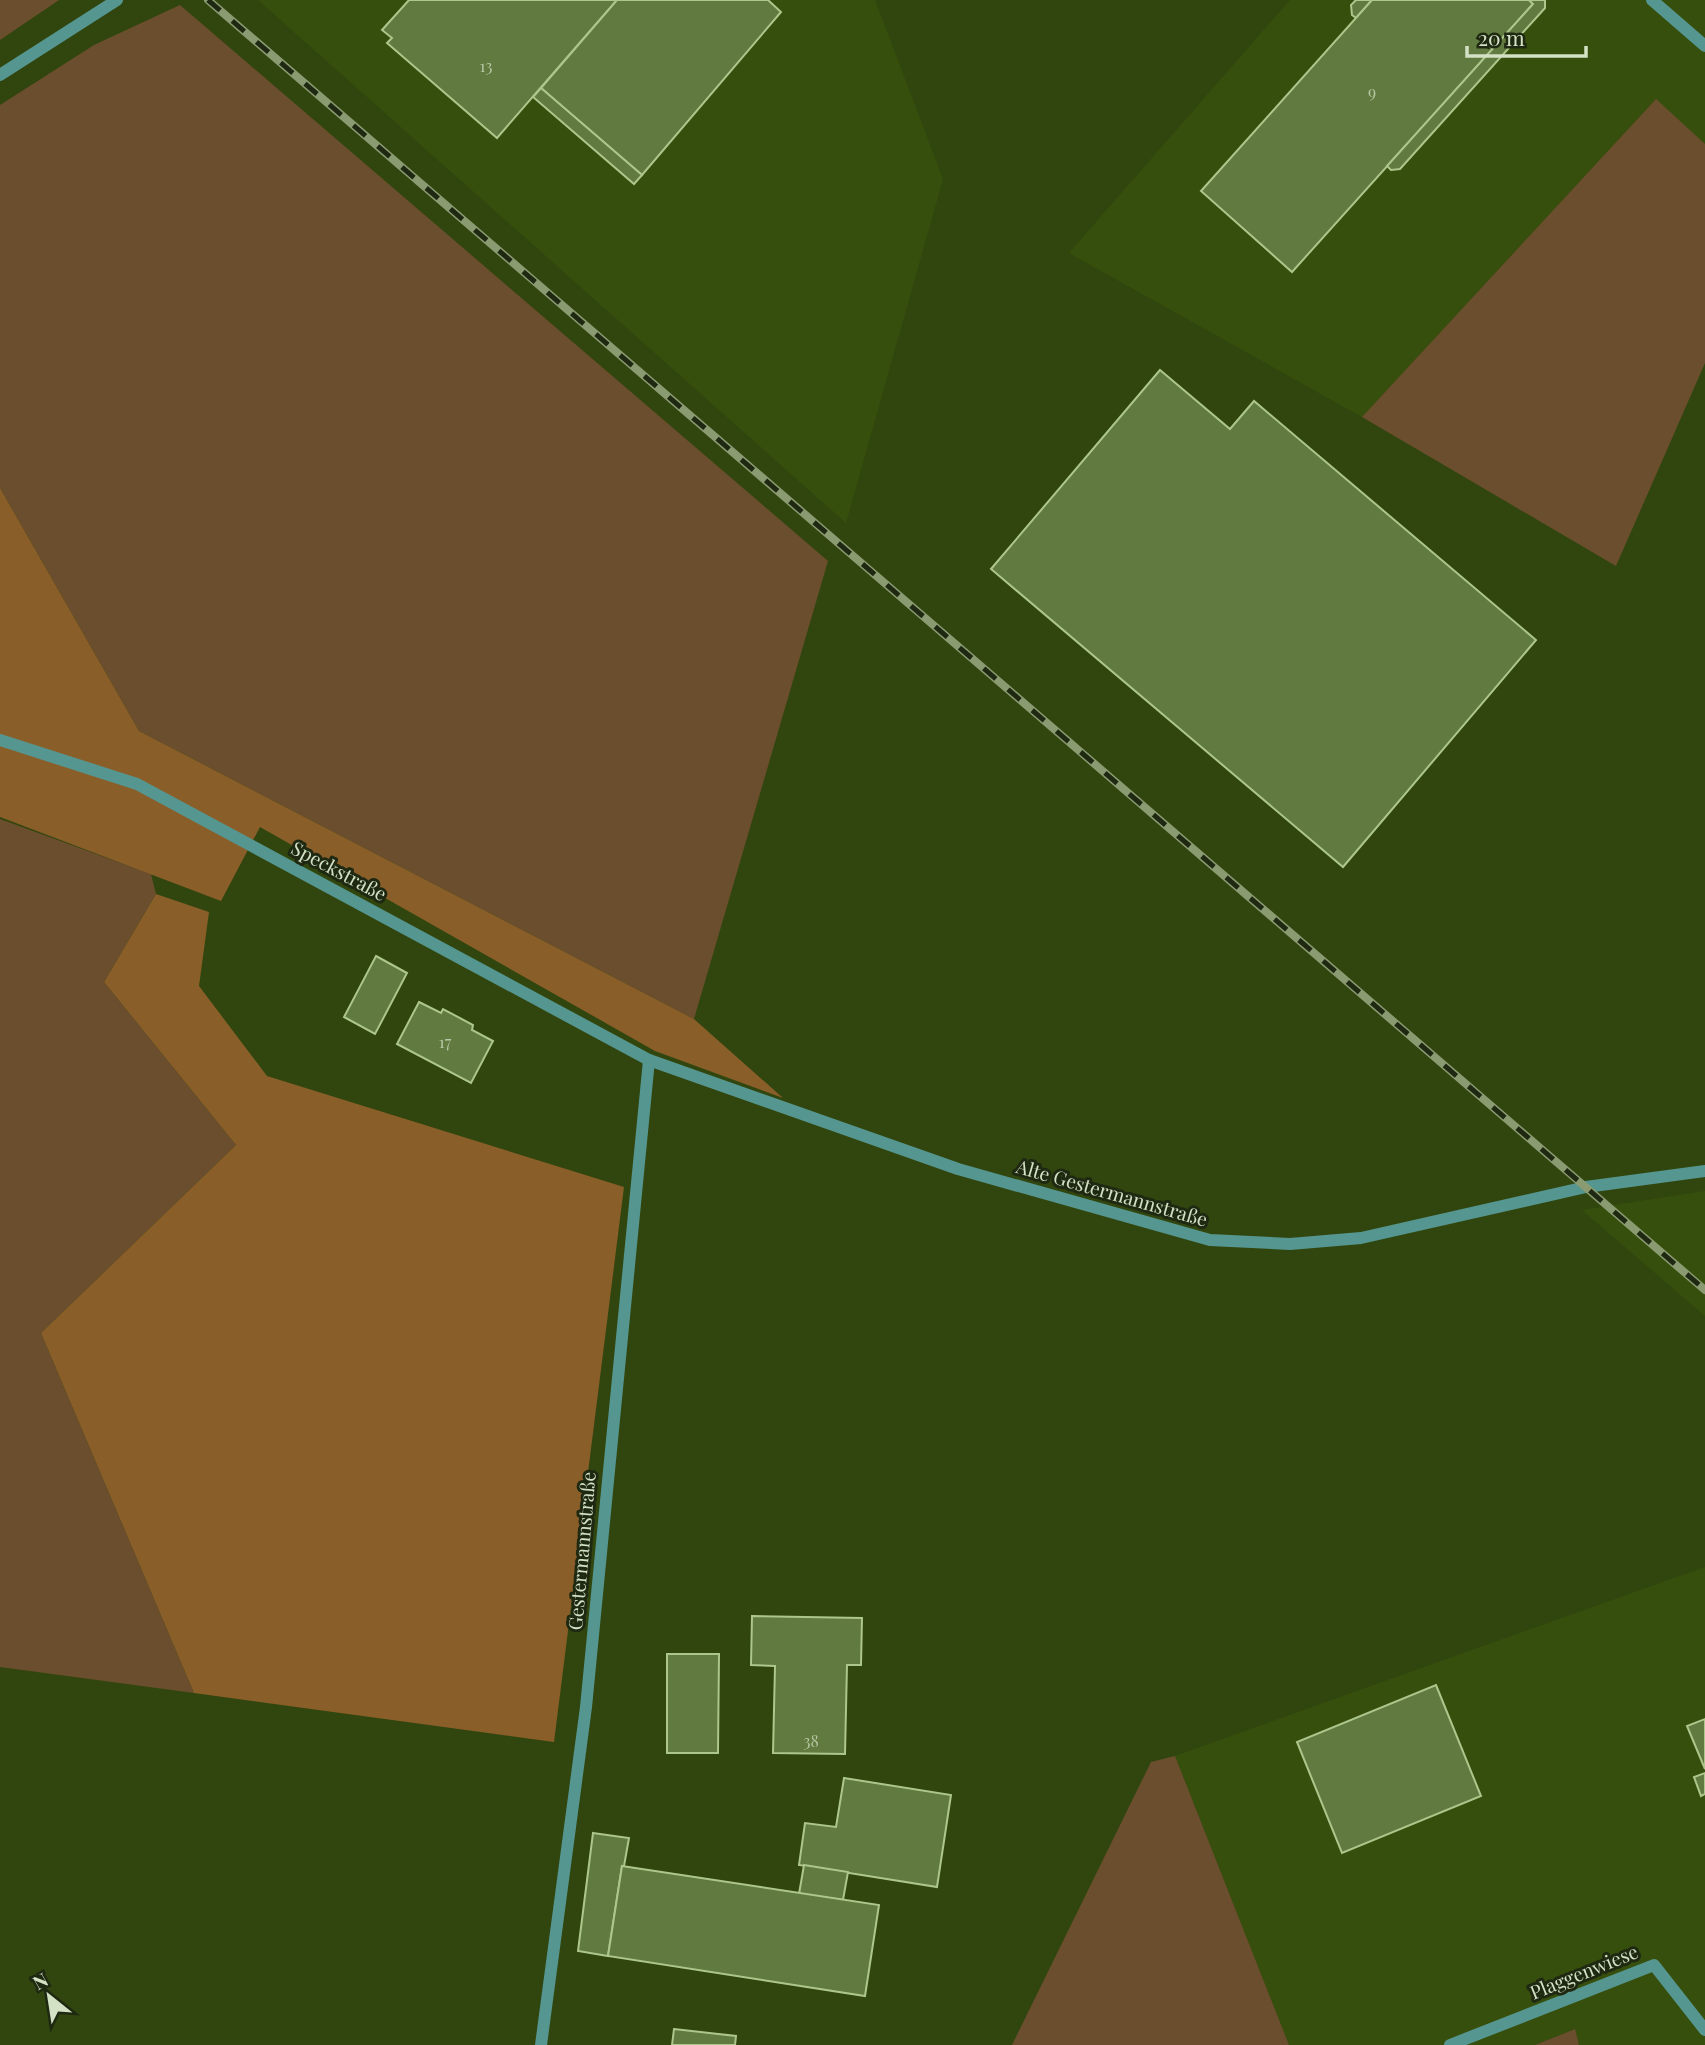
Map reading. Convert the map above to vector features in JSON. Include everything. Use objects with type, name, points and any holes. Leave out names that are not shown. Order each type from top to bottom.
[{"type":"street","points":[[0,75],[117,0]]},
{"type":"street","points":[[1653,0],[1704,44]]},
{"type":"street","name":"Speckstraße","points":[[0,740],[137,784],[649,1060]]},
{"type":"street","name":"Alte Gestermannstraße","points":[[649,1060],[958,1169],[1210,1240],[1290,1244],[1361,1238],[1586,1187],[1705,1171]]},
{"type":"street","name":"Gestermannstraße","points":[[541,2045],[586,1707],[649,1060]]},
{"type":"street","name":"Plaggenwiese","points":[[1450,2045],[1654,1965],[1705,2030]]},
{"type":"shaded area","points":[[0,0],[59,0],[0,40]]},
{"type":"shaded area","points":[[258,0],[875,0],[943,179],[846,523]]},
{"type":"shaded area","points":[[1290,0],[1705,0],[1705,144],[1655,100],[1362,417],[1069,253]]},
{"type":"shaded area","points":[[180,5],[828,561],[694,1019],[139,731],[0,488],[0,105],[94,45]]},
{"type":"shaded area","points":[[1656,99],[1705,144],[1705,363],[1616,566],[1362,417]]},
{"type":"shaded area","points":[[0,488],[139,731],[694,1019],[783,1098],[655,1051],[260,827],[221,901],[0,817]]},
{"type":"shaded area","points":[[0,819],[151,874],[156,894],[104,982],[236,1145],[41,1333],[194,1693],[0,1667]]},
{"type":"shaded area","points":[[156,894],[209,912],[199,986],[267,1076],[624,1187],[554,1742],[194,1693],[41,1333],[236,1145],[104,982]]},
{"type":"shaded area","points":[[1705,1191],[1705,1316],[1582,1210]]},
{"type":"shaded area","points":[[1705,1567],[1705,2045],[1579,2045],[1574,2029],[1535,2045],[1289,2045],[1175,1756]]},
{"type":"shaded area","points":[[1175,1756],[1289,2045],[1012,2045],[1151,1762]]},
{"type":"shaded area","points":[[1575,2029],[1579,2045],[1535,2045]]},
{"type":"building","points":[[409,0],[617,0],[497,138],[387,43],[392,38],[382,30]]},
{"type":"building","points":[[617,0],[768,0],[781,12],[642,175],[541,88]]},
{"type":"building","points":[[1356,0],[1372,0],[1356,18],[1352,15],[1351,5]]},
{"type":"building","points":[[1372,0],[1529,0],[1533,4],[1292,272],[1201,191]]},
{"type":"building","points":[[1529,0],[1545,0],[1545,8],[1400,169],[1391,170],[1387,166],[1533,4]]},
{"type":"building","points":[[541,88],[642,175],[634,184],[533,97]]},
{"type":"building","points":[[1160,370],[1230,429],[1254,401],[1536,640],[1343,867],[991,569]]},
{"type":"building","points":[[376,956],[407,973],[375,1034],[344,1017]]},
{"type":"building","points":[[419,1002],[441,1013],[443,1009],[473,1025],[472,1030],[493,1041],[471,1083],[397,1044]]},
{"type":"building","points":[[752,1616],[862,1618],[861,1665],[847,1665],[845,1754],[773,1753],[775,1666],[751,1665]]},
{"type":"building","points":[[667,1654],[719,1654],[718,1753],[667,1753]]},
{"type":"building","points":[[1436,1685],[1481,1796],[1342,1853],[1297,1742]]},
{"type":"building","points":[[1705,1719],[1705,1769],[1687,1726]]},
{"type":"building","points":[[1705,1773],[1705,1794],[1701,1796],[1694,1777]]},
{"type":"building","points":[[844,1778],[951,1795],[937,1887],[799,1865],[805,1823],[836,1827]]},
{"type":"building","points":[[593,1833],[629,1838],[608,1956],[578,1951]]},
{"type":"building","points":[[804,1865],[848,1872],[843,1900],[799,1894]]},
{"type":"building","points":[[622,1866],[879,1905],[865,1996],[608,1956]]},
{"type":"building","points":[[674,2029],[736,2036],[735,2045],[672,2045]]},
{"type":"railway","points":[[208,0],[1705,1290]]}]
